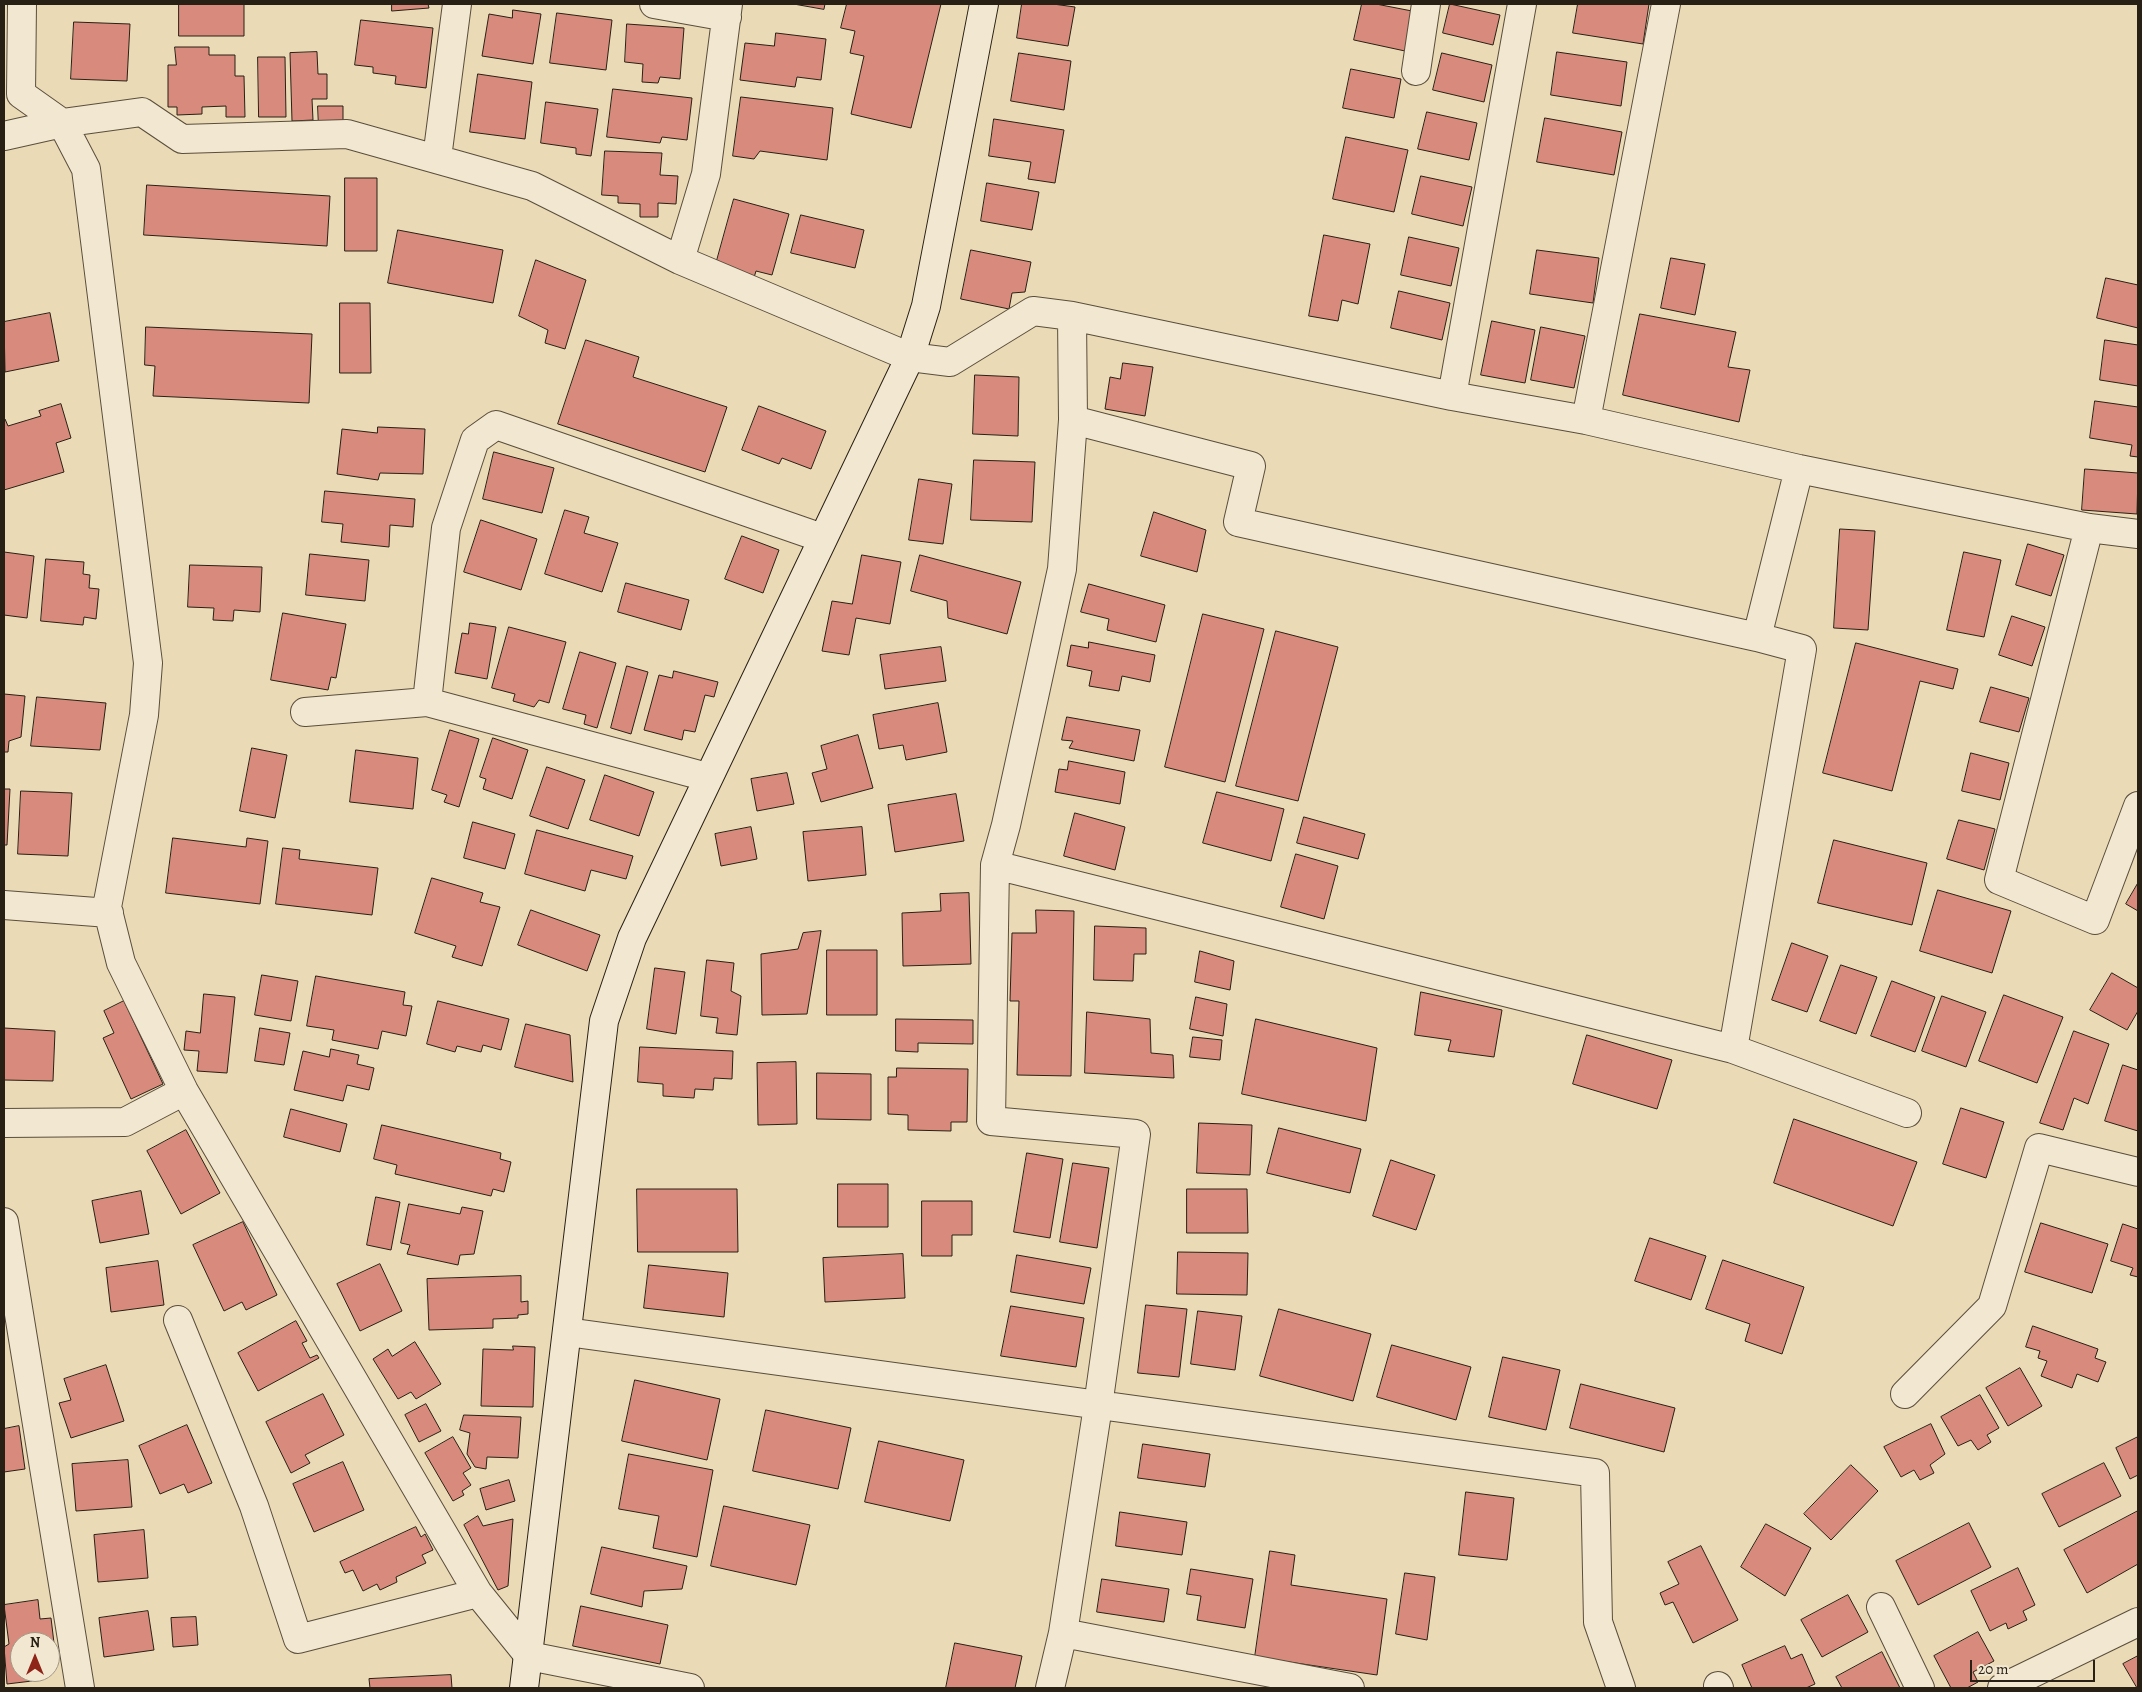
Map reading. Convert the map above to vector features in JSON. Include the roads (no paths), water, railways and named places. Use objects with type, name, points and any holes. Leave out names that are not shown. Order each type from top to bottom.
[{"type":"street","points":[[22,4],[21,94],[62,123],[86,169],[148,663],[144,715],[107,907],[122,963],[184,1092],[478,1594],[529,1656],[690,1688]]},
{"type":"street","points":[[437,158],[457,4]]},
{"type":"street","points":[[654,4],[727,10],[706,174],[680,260]]},
{"type":"street","points":[[524,1688],[604,1021],[632,938],[707,777],[910,357],[926,306],[984,4]]},
{"type":"street","points":[[1416,71],[1426,4]]},
{"type":"street","points":[[1452,396],[1522,4]]},
{"type":"street","points":[[1586,420],[1666,4]]},
{"type":"street","points":[[4,136],[62,123],[142,112],[182,139],[347,134],[532,186],[680,260],[910,357],[950,362],[1033,311],[1072,316],[1452,396],[1586,420],[1799,469],[2089,528],[2138,534]]},
{"type":"street","points":[[1050,1688],[1063,1633],[1098,1406],[1136,1134],[991,1121],[995,866],[1006,825],[1062,569],[1073,420],[1072,316]]},
{"type":"street","points":[[1073,420],[1251,466],[1238,522],[1757,637],[1802,649],[1733,1048]]},
{"type":"street","points":[[427,702],[446,528],[475,440],[496,425],[822,538]]},
{"type":"street","points":[[1757,637],[1799,469]]},
{"type":"street","points":[[2089,528],[1999,880],[2095,920],[2138,806]]},
{"type":"street","points":[[305,712],[427,702],[707,777]]},
{"type":"street","points":[[995,866],[1733,1048],[1907,1113]]},
{"type":"street","points":[[4,905],[109,913]]},
{"type":"street","points":[[4,1123],[125,1122],[184,1092]]},
{"type":"street","points":[[1905,1394],[1992,1306],[2039,1148],[2138,1172]]},
{"type":"street","points":[[4,1222],[80,1688]]},
{"type":"street","points":[[178,1320],[254,1506],[298,1638],[478,1594]]},
{"type":"street","points":[[567,1332],[1595,1473],[1598,1622],[1621,1688]]},
{"type":"street","points":[[1881,1607],[1920,1688]]},
{"type":"street","points":[[2002,1688],[2138,1622]]},
{"type":"street","points":[[1063,1633],[1350,1688]]}]
